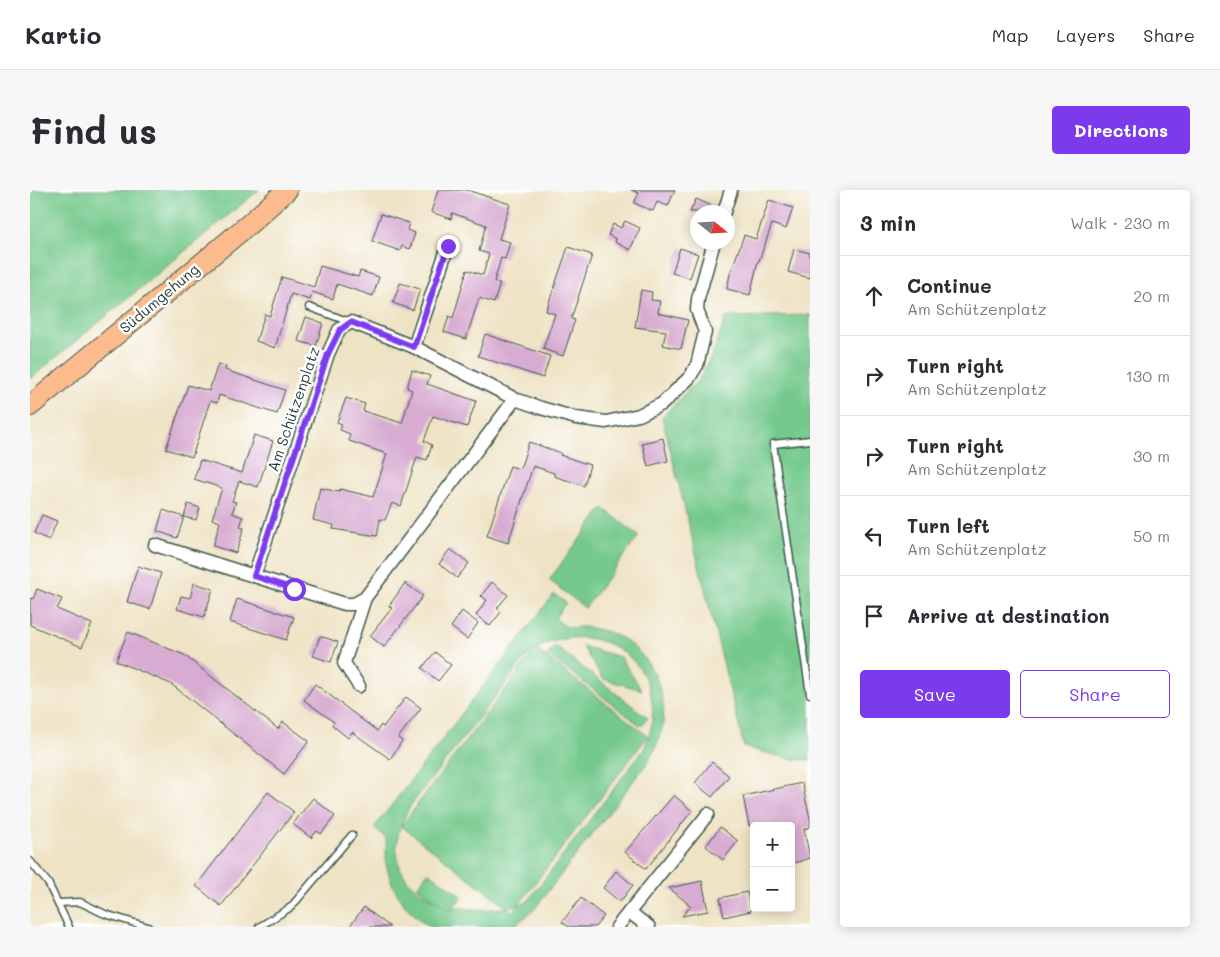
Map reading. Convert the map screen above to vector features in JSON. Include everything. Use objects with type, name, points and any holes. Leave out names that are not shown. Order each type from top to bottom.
[{"type":"main road","name":"Südumgehung","points":[[30,406],[248,225],[287,190]]},
{"type":"street","points":[[726,205],[731,190]]},
{"type":"street","points":[[414,347],[448,246]]},
{"type":"street","points":[[351,322],[414,347],[516,399],[576,418],[606,422],[640,415],[662,404],[689,378],[697,365],[705,332],[698,310],[698,299],[712,250]]},
{"type":"street","name":"Am Schützenplatz","points":[[254,576],[328,354],[340,330],[351,322]]},
{"type":"street","points":[[359,686],[344,663],[365,598],[516,399]]},
{"type":"street","points":[[155,545],[345,604],[354,604],[365,598]]},
{"type":"street","points":[[617,927],[708,814]]},
{"type":"street","points":[[629,912],[649,927]]},
{"type":"lane","points":[[309,307],[351,322]]},
{"type":"lane","points":[[810,440],[774,444],[810,694]]},
{"type":"lane","points":[[259,927],[291,907],[352,836]]},
{"type":"lane","points":[[30,861],[48,883],[69,927]]},
{"type":"lane","points":[[58,902],[80,902],[105,914],[148,927]]},
{"type":"green space","points":[[30,190],[259,190],[30,379]]},
{"type":"green space","points":[[810,315],[810,760],[790,759],[744,747],[662,417],[700,378],[713,353],[727,317]]},
{"type":"green space","points":[[603,508],[639,536],[585,608],[549,580]]},
{"type":"green space","points":[[554,594],[566,603],[555,618],[568,627],[602,630],[625,640],[645,659],[652,670],[662,696],[664,709],[661,733],[651,757],[532,912],[512,927],[430,927],[421,921],[405,906],[393,887],[386,865],[386,838],[374,828]],"holes":[[[569,638],[592,639],[612,645],[628,656],[641,670],[649,688],[652,707],[651,728],[644,749],[527,902],[519,904],[648,736],[536,649],[550,642]],[[535,650],[403,823],[411,805],[527,656]],[[402,827],[506,907],[472,909],[446,904],[423,894],[407,879],[398,859],[398,834]],[[519,904],[513,912],[506,907]]]},
{"type":"green space","points":[[555,646],[648,718],[641,726],[548,655]]},
{"type":"green space","points":[[582,646],[620,657],[642,690],[603,679]]},
{"type":"green space","points":[[428,872],[462,896],[451,911],[417,887]]},
{"type":"building","points":[[438,190],[467,190],[510,204],[499,239],[510,242],[505,259],[501,258],[494,282],[500,283],[494,303],[479,298],[466,339],[444,332],[449,316],[453,318],[467,270],[483,275],[489,254],[479,251],[486,225],[452,213],[451,219],[431,212]]},
{"type":"building","points":[[631,190],[675,190],[668,206],[657,202],[653,211],[634,203],[639,193]]},
{"type":"building","points":[[696,199],[710,205],[693,205]]},
{"type":"building","points":[[769,200],[793,208],[786,229],[772,224],[758,261],[750,295],[727,289],[730,274],[744,235],[756,239]]},
{"type":"building","points":[[381,214],[409,223],[407,230],[415,233],[410,249],[402,246],[400,251],[372,241]]},
{"type":"building","points":[[625,221],[640,228],[630,250],[615,242],[616,239],[608,235],[613,224],[621,228]]},
{"type":"building","points":[[568,247],[592,255],[571,319],[575,320],[563,356],[543,349],[555,314],[546,311]]},
{"type":"building","points":[[680,248],[698,254],[690,278],[672,273]]},
{"type":"building","points":[[794,249],[810,253],[810,278],[788,272]]},
{"type":"building","points":[[320,266],[358,277],[360,271],[379,277],[373,296],[337,284],[333,299],[312,292],[310,300],[291,294],[275,348],[256,341],[265,314],[270,316],[282,277],[314,287]]},
{"type":"building","points":[[400,283],[420,289],[413,310],[393,303]]},
{"type":"building","points":[[641,290],[652,292],[651,300],[660,301],[658,313],[688,320],[681,349],[663,345],[666,331],[635,327]]},
{"type":"building","points":[[306,317],[323,323],[316,346],[298,341]]},
{"type":"building","points":[[485,334],[550,356],[543,378],[478,356]]},
{"type":"building","points":[[218,364],[226,366],[225,370],[285,390],[277,414],[219,395],[217,403],[210,401],[192,457],[166,449],[188,385],[209,391]]},
{"type":"building","points":[[412,370],[430,376],[427,384],[476,401],[467,427],[433,416],[424,441],[432,445],[427,460],[417,457],[401,506],[392,503],[385,520],[380,519],[377,536],[333,529],[334,525],[313,520],[320,488],[339,492],[340,489],[373,497],[387,454],[349,441],[350,434],[340,430],[342,424],[337,422],[346,398],[365,404],[363,411],[402,423],[412,390],[407,388]]},
{"type":"building","points":[[254,435],[273,441],[258,487],[239,481],[232,501],[236,502],[232,513],[243,517],[240,527],[244,528],[236,553],[213,546],[220,522],[212,519],[222,488],[194,479],[200,460],[242,473]]},
{"type":"building","points":[[663,438],[668,461],[648,466],[642,443]]},
{"type":"building","points":[[529,442],[590,465],[584,486],[554,476],[554,473],[533,466],[508,543],[487,536],[510,466],[520,469]]},
{"type":"building","points":[[188,504],[200,508],[196,520],[184,517]]},
{"type":"building","points":[[163,510],[184,517],[177,538],[157,531]]},
{"type":"building","points":[[42,515],[57,521],[49,540],[34,533]]},
{"type":"building","points":[[450,549],[469,563],[457,578],[439,564]]},
{"type":"building","points":[[138,566],[161,573],[150,609],[127,602]]},
{"type":"building","points":[[492,582],[508,595],[497,608],[501,612],[490,626],[476,615],[487,600],[481,596]]},
{"type":"building","points":[[194,583],[213,589],[204,617],[177,609],[181,596],[190,598]]},
{"type":"building","points":[[405,583],[423,596],[384,647],[370,636],[392,608],[389,606]]},
{"type":"building","points":[[37,589],[62,599],[57,609],[92,624],[82,647],[30,625],[30,598],[33,599]]},
{"type":"building","points":[[237,599],[294,617],[286,640],[230,622]]},
{"type":"building","points":[[462,611],[478,623],[467,639],[451,627]]},
{"type":"building","points":[[128,632],[184,655],[278,729],[283,722],[309,741],[284,774],[171,684],[116,661]]},
{"type":"building","points":[[320,636],[338,642],[331,662],[313,656]]},
{"type":"building","points":[[435,652],[451,665],[438,681],[422,668]]},
{"type":"building","points":[[315,684],[377,731],[381,725],[383,727],[406,697],[421,708],[398,738],[402,741],[390,759],[352,732],[348,738],[332,725],[334,722],[304,700]]},
{"type":"building","points":[[712,762],[729,776],[712,797],[695,783]]},
{"type":"building","points":[[802,783],[810,818],[810,827],[804,829],[810,858],[795,863],[795,822],[750,822],[749,826],[743,796]]},
{"type":"building","points":[[268,792],[294,812],[221,906],[196,886]]},
{"type":"building","points":[[674,795],[692,811],[646,869],[625,852]]},
{"type":"building","points":[[313,798],[335,816],[321,834],[317,831],[311,838],[293,824]]},
{"type":"building","points":[[720,827],[738,841],[723,860],[706,846]]},
{"type":"building","points":[[616,871],[633,885],[620,902],[603,888]]},
{"type":"building","points":[[702,881],[708,911],[682,916],[691,906],[669,888]]},
{"type":"building","points":[[747,892],[750,911],[724,917],[720,898]]},
{"type":"building","points":[[581,898],[604,916],[595,927],[569,927],[562,922]]},
{"type":"building","points":[[364,907],[390,927],[349,927]]},
{"type":"route","points":[[294,589],[254,576],[283,487],[302,437],[328,354],[340,330],[351,322],[414,347],[448,246]]}]
